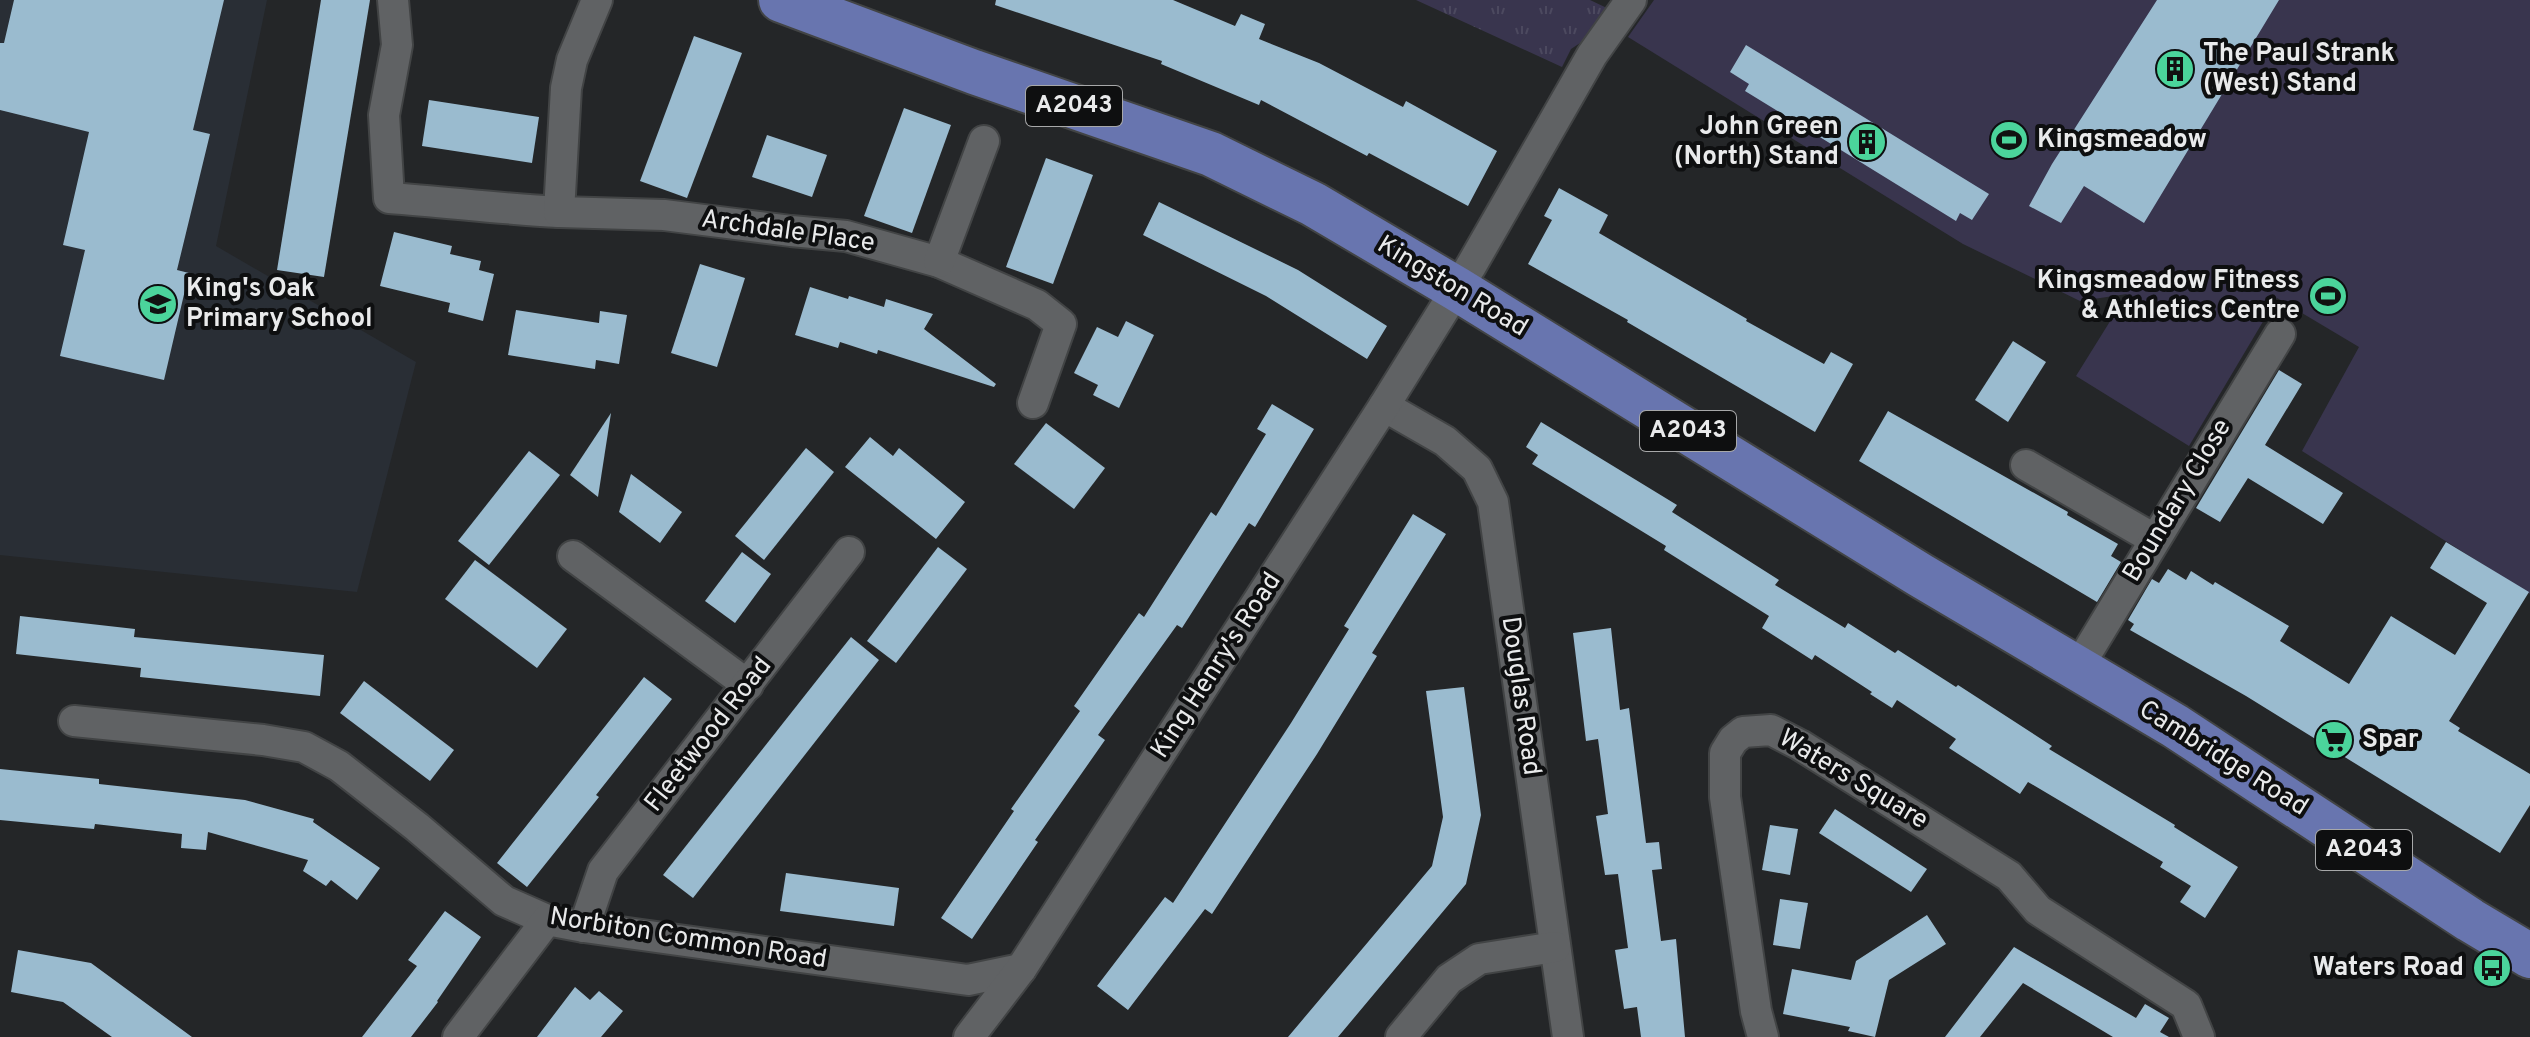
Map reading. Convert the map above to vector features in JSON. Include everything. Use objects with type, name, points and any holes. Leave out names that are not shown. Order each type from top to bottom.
[{"type":"main road","name":"Kingston Road","points":[[781,0],[974,72],[1211,154],[1313,204],[2077,669]]},
{"type":"main road","name":"Cambridge Road","points":[[2077,669],[2175,726],[2530,956]]},
{"type":"street","name":"Archdale Place","points":[[393,0],[397,45],[384,115],[389,198],[470,203],[516,210],[664,215],[846,236],[939,262],[1037,305],[1061,324],[1033,403]]},
{"type":"street","points":[[559,212],[566,88],[572,60],[597,0]]},
{"type":"street","name":"King Henry's Road","points":[[969,1037],[1021,969],[1384,406],[1457,289],[1592,55],[1631,0]]},
{"type":"street","points":[[939,262],[984,141]]},
{"type":"street","name":"Boundary Close","points":[[2077,669],[2280,334]]},
{"type":"street","name":"Douglas Road","points":[[1384,406],[1445,441],[1477,469],[1493,502],[1568,1037]]},
{"type":"street","points":[[2026,465],[2154,539]]},
{"type":"street","name":"Fleetwood Road","points":[[584,927],[603,871],[849,552]]},
{"type":"street","points":[[573,556],[748,685]]},
{"type":"street","name":"Norbiton Common Road","points":[[74,721],[304,747],[350,774],[504,901],[547,920],[968,980],[1021,969]]},
{"type":"street","name":"Waters Square","points":[[1763,1037],[1756,1011],[1725,797],[1725,753],[1743,732],[1771,730],[2009,876],[2038,910],[2186,1005],[2199,1037]]},
{"type":"street","points":[[458,1037],[547,920]]},
{"type":"street","points":[[1401,1037],[1449,979],[1479,959],[1555,947]]},
{"type":"shaded area","name":"King's Oak Primary School","points":[[0,0],[267,0],[216,246],[416,362],[357,592],[0,555]]},
{"type":"green space","points":[[1416,0],[1590,0],[1611,10],[1592,35],[1571,49],[1562,67]]},
{"type":"green space","points":[[1654,0],[2530,0],[2530,594],[2302,451],[2359,347],[2277,298],[2189,446],[2076,376],[2127,294],[2080,301],[1963,244],[1628,37]]},
{"type":"building","points":[[14,0],[224,0],[193,130],[210,134],[177,270],[189,273],[164,380],[60,356],[85,250],[63,245],[89,132],[0,110],[0,43],[4,43]]},
{"type":"building","points":[[321,0],[370,0],[324,277],[277,270]]},
{"type":"building","points":[[996,0],[1173,0],[1235,26],[1241,14],[1265,24],[1259,39],[1319,63],[1403,107],[1406,101],[1497,151],[1468,206],[1261,100],[1259,105],[1161,64],[1162,61],[995,5]]},
{"type":"building","name":"The Paul Strank (West) Stand","points":[[2157,0],[2279,0],[2144,223],[2084,186],[2061,223],[2029,206],[2052,164]]},
{"type":"building","points":[[694,36],[742,53],[687,198],[640,181]]},
{"type":"building","name":"John Green (North) Stand","points":[[1746,45],[1989,194],[1972,220],[1960,213],[1956,221],[1745,91],[1749,84],[1730,72]]},
{"type":"building","points":[[429,100],[539,117],[532,163],[422,146]]},
{"type":"building","points":[[904,108],[951,125],[912,233],[864,216]]},
{"type":"building","points":[[767,135],[827,155],[812,197],[752,177]]},
{"type":"building","points":[[1046,158],[1093,175],[1053,284],[1006,267]]},
{"type":"building","points":[[1559,188],[1608,215],[1599,233],[1746,321],[1824,364],[1831,352],[1853,364],[1815,432],[1528,264],[1552,220],[1544,216]]},
{"type":"building","points":[[1159,202],[1298,270],[1387,326],[1367,359],[1266,296],[1143,235]]},
{"type":"building","points":[[394,232],[452,246],[450,254],[481,261],[479,270],[494,274],[483,321],[448,312],[450,303],[380,286]]},
{"type":"building","points":[[700,264],[745,278],[717,367],[671,353]]},
{"type":"building","points":[[810,287],[884,307],[886,299],[933,314],[924,329],[996,384],[994,387],[878,350],[877,354],[840,342],[838,348],[795,335]]},
{"type":"building","points":[[516,310],[599,323],[600,311],[627,315],[619,364],[596,360],[595,369],[508,355]]},
{"type":"building","points":[[1126,321],[1154,335],[1119,408],[1093,395],[1098,385],[1074,373],[1097,327],[1118,337]]},
{"type":"building","points":[[2013,341],[2046,362],[2008,422],[1975,400]]},
{"type":"building","points":[[2279,370],[2302,384],[2265,445],[2343,493],[2323,524],[2248,478],[2220,522],[2196,508]]},
{"type":"building","points":[[1272,404],[1314,429],[1255,527],[1249,523],[1182,628],[1177,625],[1098,735],[1105,740],[1035,840],[1038,842],[972,939],[941,918],[1014,811],[1011,809],[1080,711],[1074,706],[1139,613],[1144,617],[1211,512],[1216,516],[1266,434],[1257,429]]},
{"type":"building","points":[[1888,411],[2068,512],[2067,515],[2118,544],[2111,556],[2121,562],[2097,602],[1859,461]]},
{"type":"building","points":[[611,413],[598,497],[570,475]]},
{"type":"building","points":[[1541,422],[1677,505],[1672,512],[1779,580],[1775,585],[1845,628],[1848,623],[1895,653],[1898,650],[1956,687],[1958,685],[2052,746],[2049,749],[2238,867],[2205,918],[2180,902],[2191,886],[2160,867],[2163,862],[2028,782],[2020,794],[1949,748],[1956,739],[1897,700],[1892,708],[1815,655],[1812,660],[1762,628],[1769,616],[1664,550],[1666,546],[1532,464],[1538,455],[1526,447]]},
{"type":"building","points":[[1046,423],[1105,468],[1074,509],[1014,464]]},
{"type":"building","points":[[870,437],[893,456],[899,448],[965,502],[936,539],[845,467]]},
{"type":"building","points":[[806,448],[834,472],[764,560],[735,536]]},
{"type":"building","points":[[529,451],[560,475],[489,565],[458,541]]},
{"type":"building","points":[[631,474],[682,512],[660,543],[619,512]]},
{"type":"building","points":[[1413,514],[1446,534],[1372,653],[1377,656],[1212,914],[1205,909],[1128,1010],[1097,986],[1165,897],[1173,903],[1349,629],[1344,626]]},
{"type":"building","points":[[2446,542],[2529,592],[2449,721],[2460,728],[2458,731],[2530,774],[2530,805],[2500,853],[2246,696],[2130,630],[2134,624],[2128,620],[2152,579],[2159,583],[2168,569],[2186,580],[2191,571],[2213,585],[2215,582],[2289,626],[2280,641],[2349,684],[2391,616],[2455,655],[2487,603],[2430,568]]},
{"type":"building","points":[[938,547],[967,569],[896,663],[867,641]]},
{"type":"building","points":[[742,552],[771,574],[735,623],[705,601]]},
{"type":"building","points":[[475,560],[567,629],[537,668],[445,599]]},
{"type":"building","points":[[20,616],[135,629],[134,637],[324,655],[320,696],[140,677],[141,668],[16,654]]},
{"type":"building","points":[[1611,628],[1620,710],[1629,708],[1646,843],[1659,842],[1662,869],[1652,870],[1661,941],[1676,939],[1685,1037],[1641,1037],[1637,1007],[1624,1009],[1615,950],[1628,948],[1618,874],[1605,875],[1596,816],[1608,814],[1598,739],[1586,741],[1573,633]]},
{"type":"building","points":[[851,637],[879,660],[693,898],[663,875]]},
{"type":"building","points":[[644,677],[672,699],[527,887],[497,863]]},
{"type":"building","points":[[364,681],[454,750],[430,781],[340,713]]},
{"type":"building","points":[[1464,687],[1481,815],[1466,884],[1338,1037],[1288,1037],[1432,866],[1443,817],[1426,691]]},
{"type":"building","points":[[0,769],[99,779],[99,784],[245,800],[314,819],[313,822],[380,868],[357,900],[331,880],[326,886],[303,871],[308,860],[208,832],[206,850],[181,848],[182,834],[95,824],[94,829],[0,820]]},
{"type":"building","points":[[1835,809],[1927,869],[1911,892],[1819,833]]},
{"type":"building","points":[[1770,825],[1798,829],[1790,875],[1762,870]]},
{"type":"building","points":[[786,873],[899,888],[894,926],[780,911]]},
{"type":"building","points":[[1780,899],[1808,903],[1800,949],[1773,945]]},
{"type":"building","points":[[445,911],[481,937],[411,1037],[362,1037],[417,966],[408,960]]},
{"type":"building","points":[[1927,915],[1946,944],[1889,980],[1875,1037],[1848,1031],[1850,1027],[1783,1014],[1792,969],[1851,980],[1856,961]]},
{"type":"building","points":[[2014,947],[2136,1018],[2145,1004],[2169,1018],[2160,1032],[2169,1037],[2113,1037],[2023,983],[1980,1037],[1945,1037]]},
{"type":"building","points":[[18,950],[91,963],[192,1037],[112,1037],[63,1002],[11,992]]},
{"type":"building","points":[[575,987],[590,1000],[599,991],[623,1011],[601,1037],[537,1037]]},
{"type":"place","name":"The Paul Strank (West) Stand","points":[[2175,69]]},
{"type":"place","name":"Kingsmeadow","points":[[2009,140]]},
{"type":"place","name":"John Green (North) Stand","points":[[1867,142]]},
{"type":"place","name":"Kingsmeadow Fitness & Athletics Centre","points":[[2328,296]]},
{"type":"place","name":"King's Oak Primary School","points":[[158,304]]},
{"type":"place","name":"Spar","points":[[2334,740]]},
{"type":"place","name":"Waters Road","points":[[2492,968]]}]
